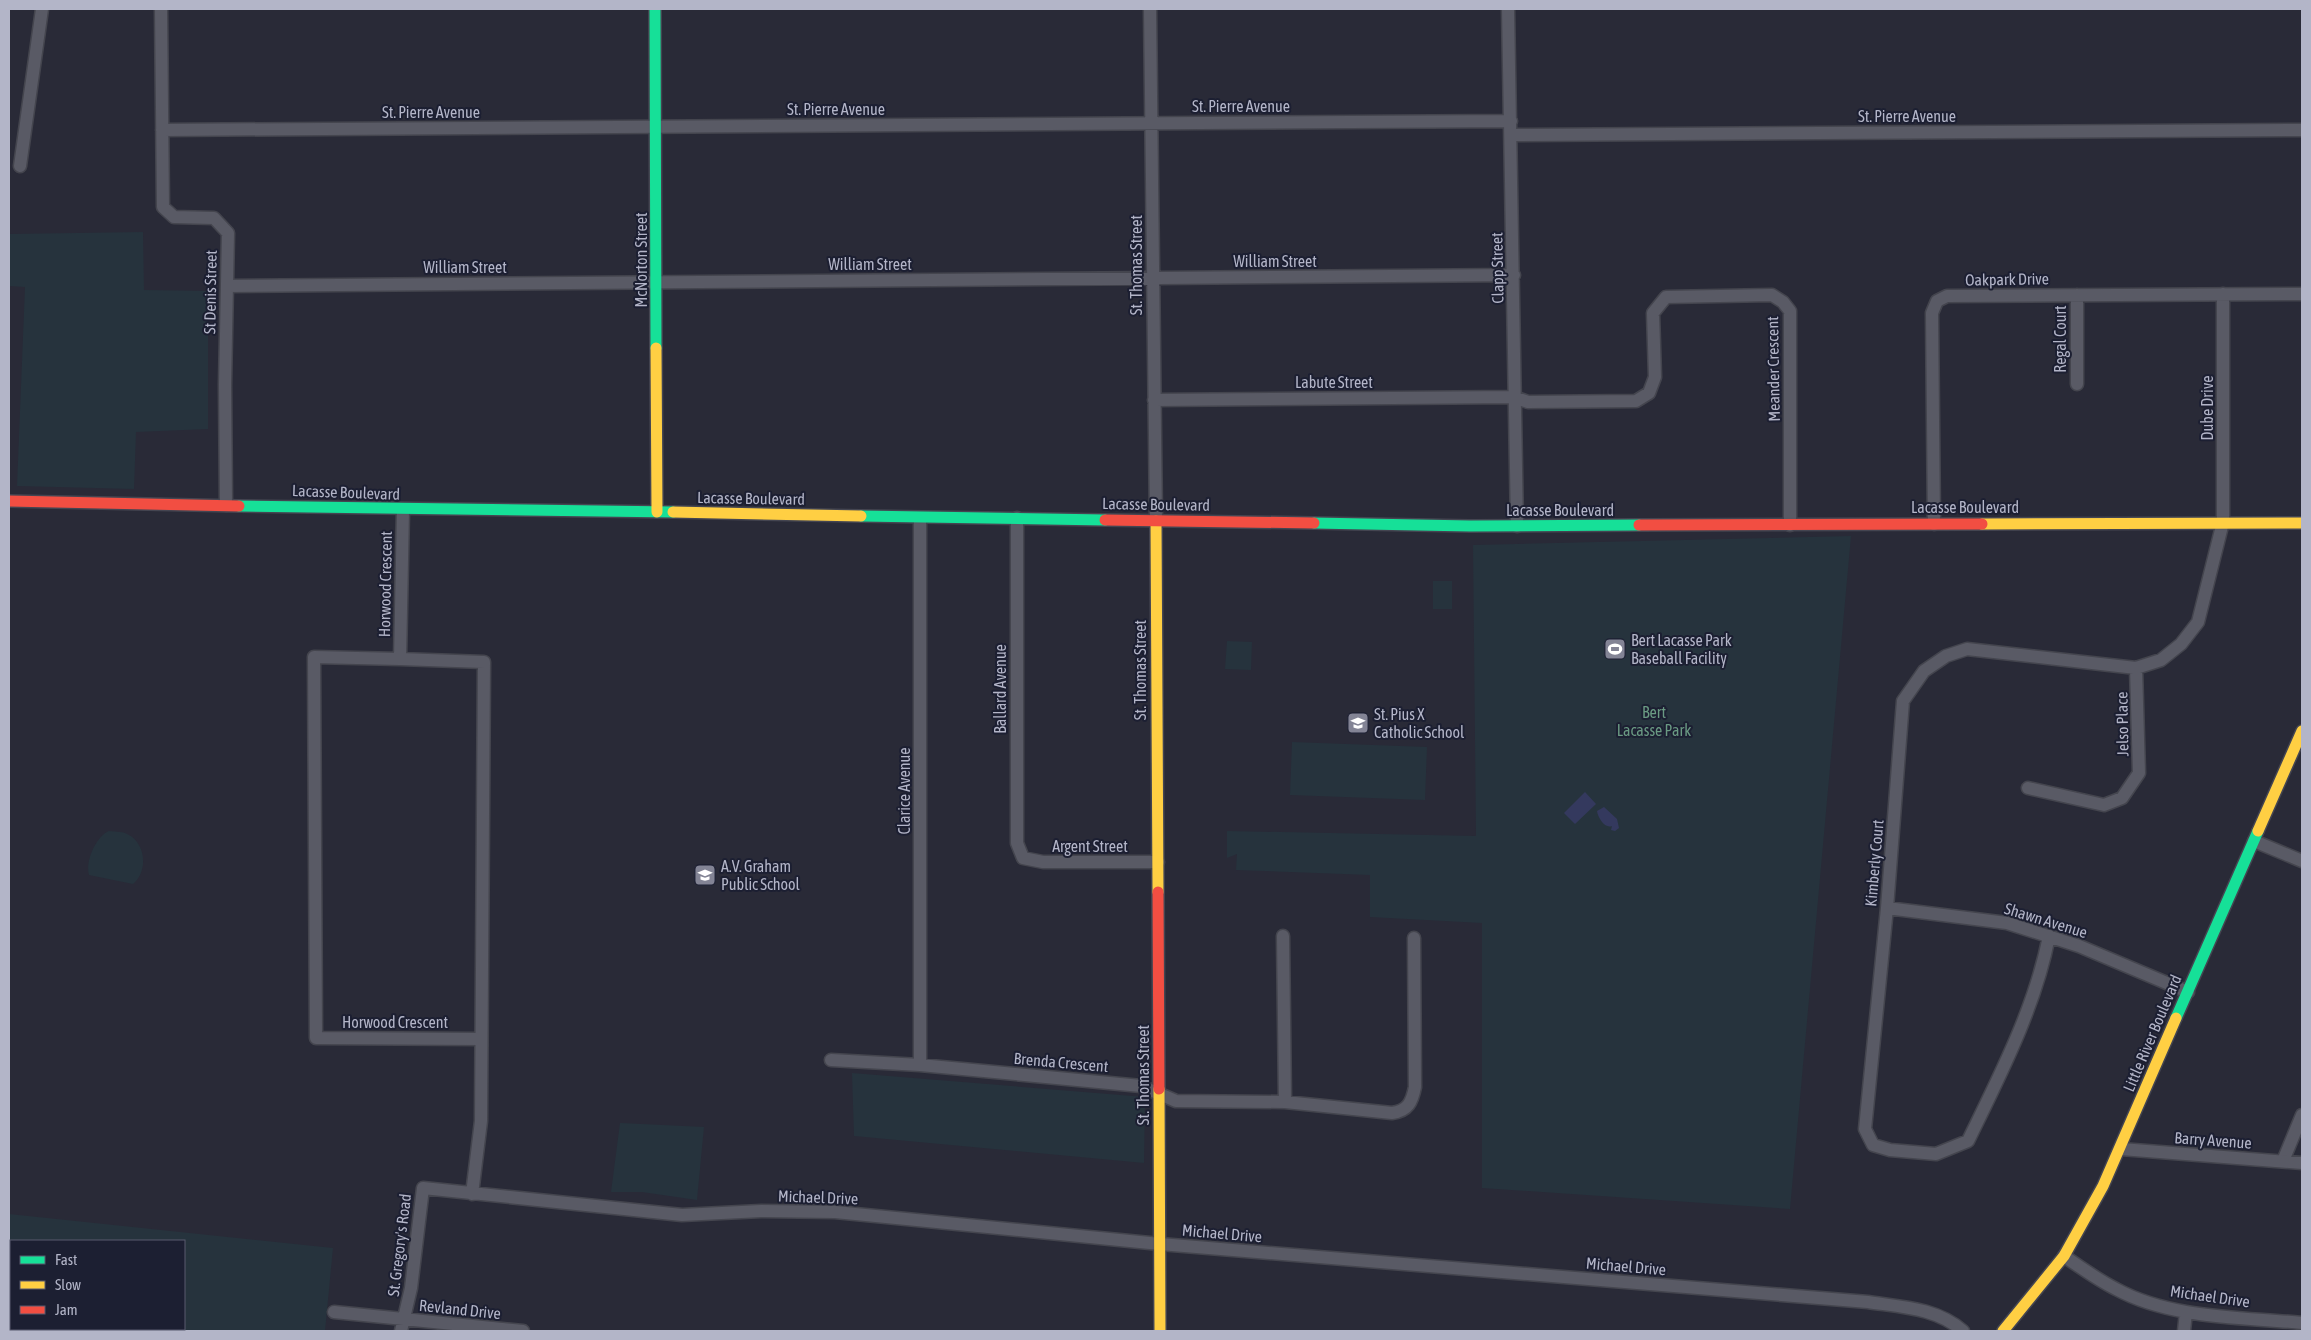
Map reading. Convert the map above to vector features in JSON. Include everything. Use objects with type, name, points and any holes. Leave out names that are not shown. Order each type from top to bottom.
[{"type":"street","points":[[20,166],[42,9]]},
{"type":"street","name":"St Denis Street","points":[[161,9],[162,207],[174,217],[214,218],[228,233],[225,385],[226,505]]},
{"type":"street","name":"McNorton Street","points":[[655,9],[657,127],[657,512]]},
{"type":"street","name":"St. Thomas Street","points":[[1150,9],[1156,521],[1160,1331]]},
{"type":"street","name":"Clapp Street","points":[[1508,9],[1512,135],[1517,526]]},
{"type":"street","name":"St. Pierre Avenue","points":[[162,130],[1511,121]]},
{"type":"street","name":"St. Pierre Avenue","points":[[1512,135],[2302,130]]},
{"type":"street","name":"William Street","points":[[227,286],[1514,275]]},
{"type":"street","name":"Dube Drive","points":[[2223,294],[2223,522]]},
{"type":"street","name":"Oakpark Drive","points":[[1934,524],[1932,313],[1937,300],[1947,296],[2302,294]]},
{"type":"street","name":"Meander Crescent","points":[[1514,398],[1528,402],[1636,401],[1649,393],[1655,377],[1653,313],[1666,297],[1772,295],[1783,302],[1790,311],[1790,525]]},
{"type":"street","name":"Regal Court","points":[[2076,295],[2077,384]]},
{"type":"street","name":"Labute Street","points":[[1154,400],[1514,398]]},
{"type":"street","name":"Lacasse Boulevard","points":[[9,501],[404,510],[657,512],[920,518],[1517,526],[2302,523]]},
{"type":"street","name":"Horwood Crescent","points":[[400,659],[404,510]]},
{"type":"street","name":"Clarice Avenue","points":[[920,518],[920,1065]]},
{"type":"street","name":"Ballard Avenue","points":[[1017,518],[1016,844],[1023,858]]},
{"type":"street","name":"Kimberly Court","points":[[2049,936],[2034,996],[1968,1141],[1936,1154],[1890,1150],[1873,1144],[1865,1129],[1887,908],[1904,700],[1924,671],[1946,656],[1968,649],[2136,668],[2162,660],[2181,644],[2198,622],[2223,522]]},
{"type":"street","name":"Horwood Crescent","points":[[314,657],[400,659],[484,662],[481,1038],[316,1038],[314,657]]},
{"type":"street","name":"Jelso Place","points":[[2028,788],[2104,804],[2122,798],[2139,772],[2136,668]]},
{"type":"street","name":"Little River Boulevard","points":[[2003,1331],[2064,1256],[2120,1149],[2302,731]]},
{"type":"street","points":[[2254,841],[2302,861]]},
{"type":"street","name":"Argent Street","points":[[1023,858],[1043,862],[1158,862]]},
{"type":"street","name":"Shawn Avenue","points":[[1887,908],[2007,922],[2079,946],[2188,992]]},
{"type":"street","points":[[1283,936],[1285,1102]]},
{"type":"street","name":"Brenda Crescent","points":[[831,1060],[920,1065],[1141,1086],[1176,1101],[1285,1102],[1392,1113],[1402,1112],[1408,1106],[1415,1087],[1414,938]]},
{"type":"street","points":[[472,1194],[481,1121],[481,1038]]},
{"type":"street","points":[[2283,1162],[2302,1115]]},
{"type":"street","name":"Barry Avenue","points":[[2120,1149],[2302,1163]]},
{"type":"street","name":"St. Gregory's Road","points":[[403,1325],[411,1288],[423,1188],[472,1194]]},
{"type":"street","name":"Michael Drive","points":[[472,1194],[682,1215],[761,1211],[835,1212],[1160,1244],[1868,1302],[1920,1309],[1950,1320],[1963,1331]]},
{"type":"street","name":"Michael Drive","points":[[2064,1256],[2117,1290],[2150,1303],[2186,1312],[2302,1324]]},
{"type":"street","name":"Revland Drive","points":[[334,1312],[403,1325],[523,1331]]},
{"type":"street","points":[[2184,1331],[2186,1312]]},
{"type":"green space","points":[[143,232],[144,290],[208,291],[208,429],[136,432],[134,489],[17,486],[25,287],[9,286],[9,234]]},
{"type":"green space","name":"Bert Lacasse Park","points":[[1851,536],[1790,1209],[1482,1188],[1482,923],[1370,917],[1370,875],[1236,870],[1237,854],[1227,858],[1227,831],[1476,836],[1473,545]]},
{"type":"green space","points":[[1433,581],[1452,581],[1452,609],[1433,609]]},
{"type":"green space","points":[[1227,641],[1252,642],[1251,670],[1225,669]]},
{"type":"green space","points":[[1292,742],[1427,747],[1425,800],[1290,795]]},
{"type":"green space","points":[[109,831],[127,834],[135,839],[142,851],[143,866],[138,879],[133,884],[89,875],[89,863],[93,850],[100,838]]},
{"type":"green space","points":[[852,1073],[1145,1097],[1144,1163],[854,1136]]},
{"type":"green space","points":[[620,1123],[704,1127],[697,1200],[642,1192],[611,1192]]},
{"type":"green space","points":[[9,1214],[333,1248],[325,1331],[9,1331]]},
{"type":"water","points":[[1585,792],[1596,804],[1575,824],[1564,813]]},
{"type":"water","points":[[1604,807],[1617,819],[1619,828],[1615,831],[1611,830],[1612,826],[1609,827],[1604,824],[1599,817],[1597,811]]},
{"type":"traffic: fast","points":[[655,9],[656,348]]},
{"type":"traffic: fast","points":[[239,506],[673,512]]},
{"type":"traffic: fast","points":[[861,516],[1105,520]]},
{"type":"traffic: fast","points":[[1314,523],[1470,526],[1639,525]]},
{"type":"traffic: fast","points":[[2176,1018],[2258,831]]},
{"type":"traffic: slow","points":[[656,348],[657,512]]},
{"type":"traffic: slow","points":[[673,512],[861,516]]},
{"type":"traffic: slow","points":[[1156,521],[1158,892]]},
{"type":"traffic: slow","points":[[1982,524],[2302,523]]},
{"type":"traffic: slow","points":[[2258,831],[2302,731]]},
{"type":"traffic: slow","points":[[2003,1331],[2064,1256],[2103,1186],[2176,1018]]},
{"type":"traffic: slow","points":[[1159,1089],[1160,1331]]},
{"type":"traffic: jam","points":[[9,501],[239,506]]},
{"type":"traffic: jam","points":[[1105,520],[1314,523]]},
{"type":"traffic: jam","points":[[1639,525],[1982,524]]},
{"type":"traffic: jam","points":[[1158,892],[1159,1089]]},
{"type":"place","name":"Bert Lacasse Park Baseball Facility","points":[[1615,649]]},
{"type":"place","name":"St. Pius X Catholic School","points":[[1358,723]]},
{"type":"place","name":"A.V. Graham Public School","points":[[705,875]]}]
